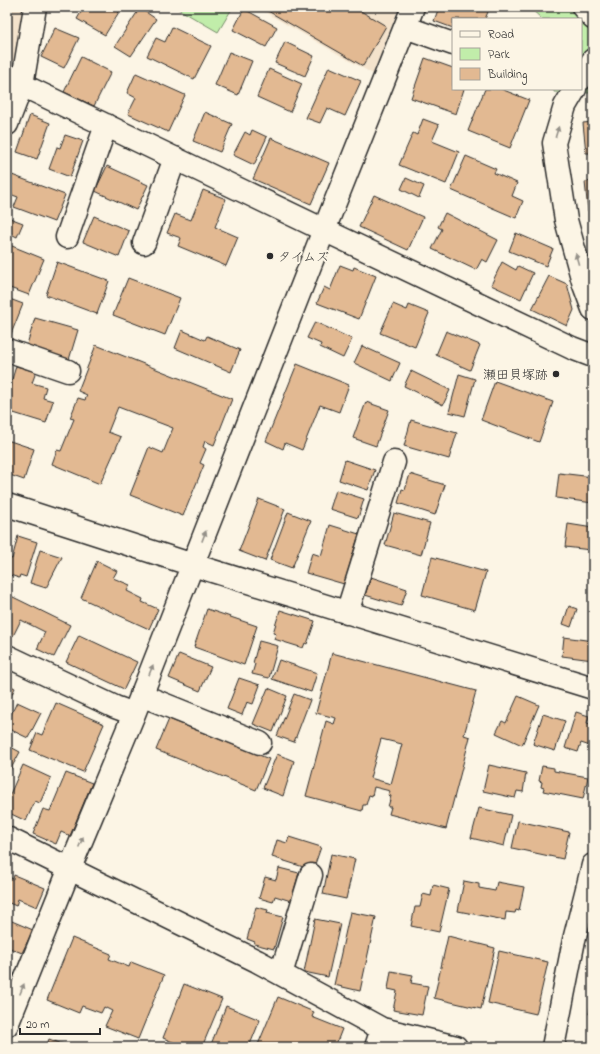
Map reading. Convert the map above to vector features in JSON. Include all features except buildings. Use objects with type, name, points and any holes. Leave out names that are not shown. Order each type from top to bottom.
[{"type":"street","points":[[7,124],[15,80],[35,7]]},
{"type":"street","points":[[583,7],[593,18]]},
{"type":"street","points":[[7,1025],[138,704],[409,17],[452,43]]},
{"type":"street","points":[[582,77],[593,60]]},
{"type":"street","points":[[15,80],[324,230],[572,348],[593,356]]},
{"type":"street","points":[[574,90],[565,106],[554,143],[566,220],[591,297]]},
{"type":"street","points":[[67,237],[106,125]]},
{"type":"street","points":[[144,243],[175,158]]},
{"type":"street","points":[[7,350],[68,371]]},
{"type":"street","points":[[348,613],[394,462]]},
{"type":"street","points":[[7,504],[193,566],[593,688]]},
{"type":"street","points":[[7,656],[115,707],[138,704],[260,743]]},
{"type":"street","points":[[7,838],[281,974],[379,1038],[456,1047]]},
{"type":"street","points":[[553,1047],[574,940],[593,864]]},
{"type":"street","points":[[281,974],[311,875]]},
{"type":"shaded area","points":[[7,7],[24,7],[15,61],[7,61]]},
{"type":"shaded area","points":[[256,7],[399,7],[373,74]]},
{"type":"green space","points":[[175,7],[233,7],[218,32]]},
{"type":"green space","points":[[529,7],[593,7],[593,93],[554,92],[554,90],[582,90],[582,18],[541,18]]},
{"type":"place","name":"タイムズ","points":[[270,256]]},
{"type":"place","name":"瀬田貝塚跡","points":[[556,374]]}]
